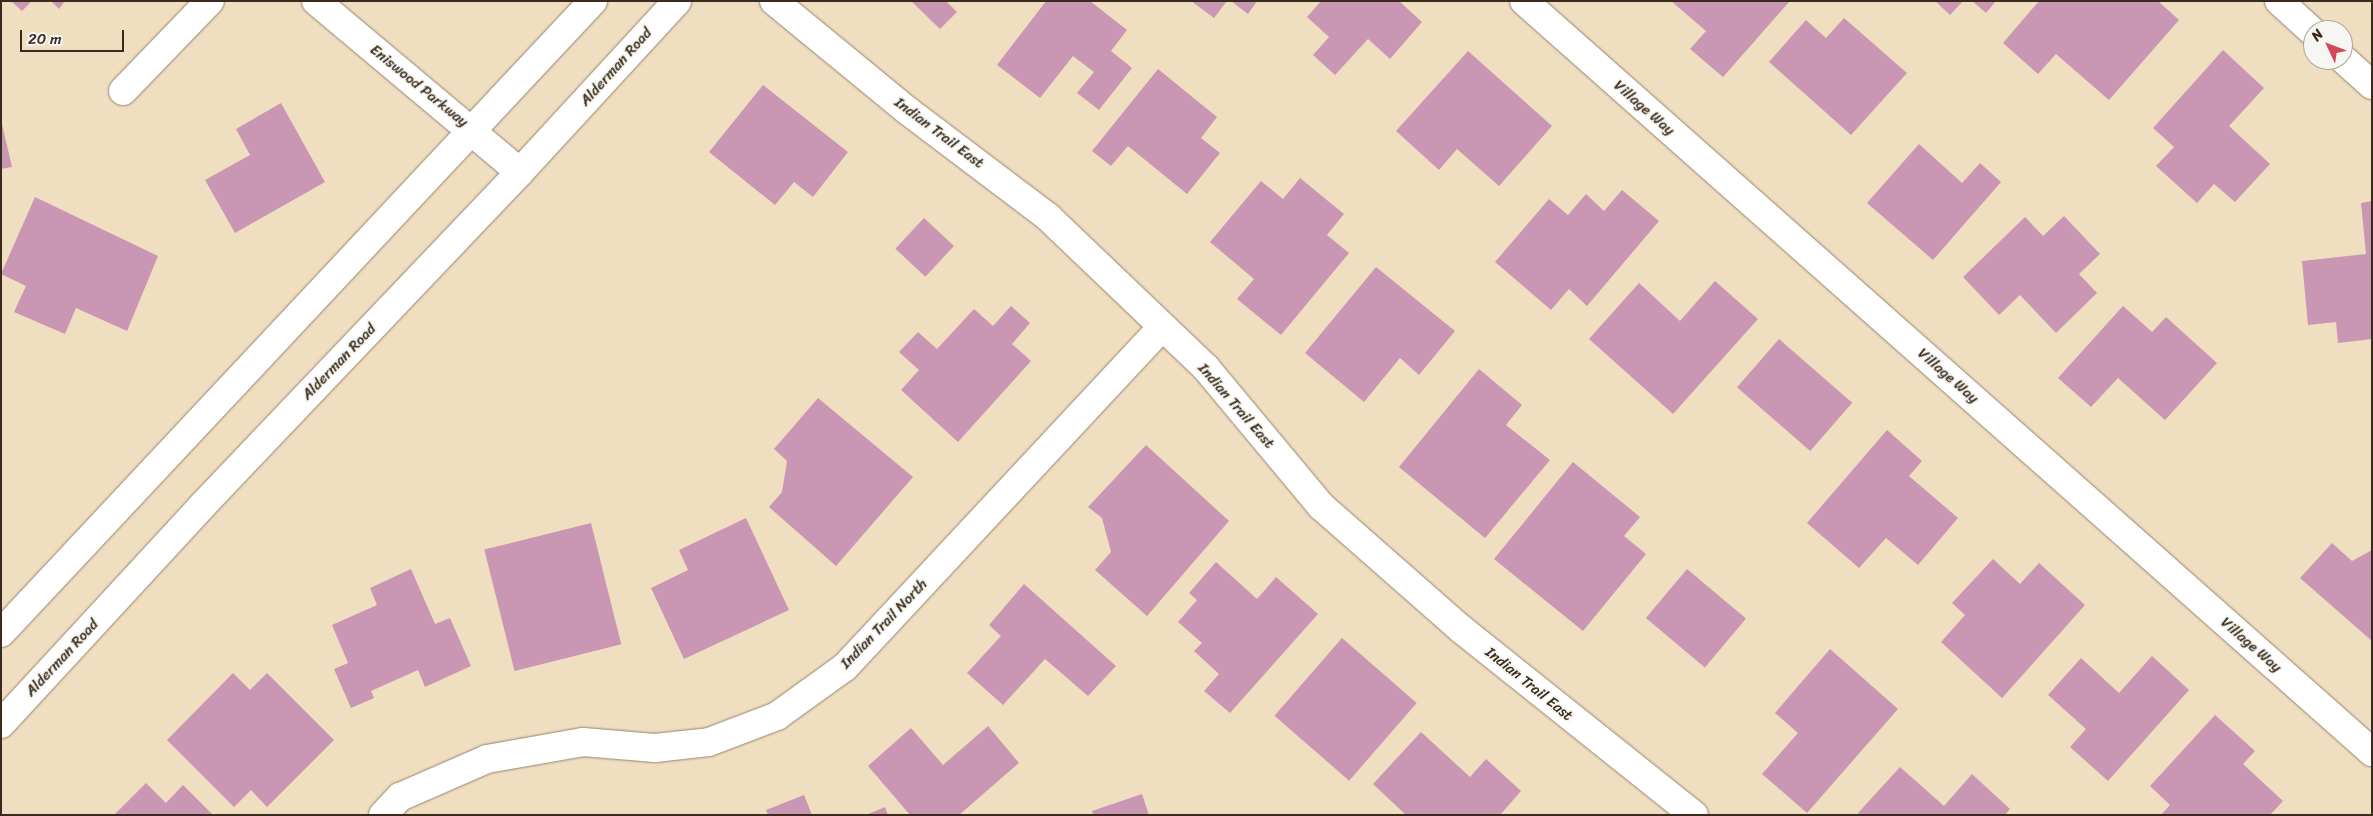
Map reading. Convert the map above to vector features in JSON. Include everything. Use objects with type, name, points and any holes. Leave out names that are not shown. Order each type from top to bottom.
[{"type":"street","points":[[123,91],[210,1]]},
{"type":"street","name":"Eniswood Parkway","points":[[316,1],[473,130],[520,172]]},
{"type":"street","points":[[1,633],[594,1]]},
{"type":"street","name":"Alderman Road","points":[[1,724],[202,506],[520,172],[677,1]]},
{"type":"street","name":"Indian Trail East","points":[[774,1],[908,111],[1048,216],[1206,368],[1321,506],[1460,629],[1694,815]]},
{"type":"street","name":"Village Way","points":[[1524,1],[2372,752]]},
{"type":"street","points":[[2279,1],[2303,23]]},
{"type":"street","points":[[2353,68],[2372,85]]},
{"type":"street","name":"Indian Trail North","points":[[383,815],[400,797],[487,759],[584,742],[655,748],[709,742],[776,716],[845,666],[1162,327]]},
{"type":"building","points":[[11,1],[32,1],[22,11]]},
{"type":"building","points":[[51,1],[65,1],[59,9]]},
{"type":"building","points":[[911,1],[946,1],[957,12],[940,29]]},
{"type":"building","points":[[1046,1],[1090,1],[1127,30],[1111,51],[1132,68],[1099,110],[1077,93],[1094,72],[1073,56],[1040,98],[997,65]]},
{"type":"building","points":[[1191,1],[1227,1],[1214,18]]},
{"type":"building","points":[[1231,1],[1257,1],[1248,14]]},
{"type":"building","points":[[1321,1],[1399,1],[1422,22],[1390,59],[1368,39],[1335,75],[1313,55],[1329,37],[1307,17]]},
{"type":"building","points":[[1671,1],[1790,1],[1723,77],[1690,49],[1706,31]]},
{"type":"building","points":[[1935,1],[1963,1],[1950,15]]},
{"type":"building","points":[[1972,1],[1996,1],[1986,13]]},
{"type":"building","points":[[2039,1],[2158,1],[2179,20],[2109,100],[2056,54],[2038,74],[2003,43]]},
{"type":"building","points":[[1844,18],[1907,73],[1851,135],[1769,62],[1806,20],[1826,38]]},
{"type":"building","points":[[2223,50],[2264,88],[2229,126],[2270,164],[2235,202],[2214,184],[2197,203],[2156,166],[2174,147],[2153,128]]},
{"type":"building","points":[[1468,51],[1552,126],[1499,186],[1457,149],[1439,170],[1396,131]]},
{"type":"building","points":[[1158,69],[1217,117],[1201,138],[1220,153],[1187,194],[1128,146],[1111,166],[1092,151]]},
{"type":"building","points":[[763,85],[848,152],[813,197],[794,182],[775,205],[709,152]]},
{"type":"building","points":[[281,103],[325,182],[235,233],[205,180],[250,155],[236,129]]},
{"type":"building","points":[[1,120],[12,167],[1,169]]},
{"type":"building","points":[[1919,144],[1962,183],[1980,163],[2001,182],[1933,260],[1867,203]]},
{"type":"building","points":[[1300,178],[1344,214],[1327,235],[1349,253],[1281,335],[1237,299],[1254,279],[1210,242],[1261,181],[1283,199]]},
{"type":"building","points":[[1622,190],[1659,221],[1587,306],[1569,289],[1551,310],[1495,262],[1549,199],[1568,215],[1586,194],[1604,211]]},
{"type":"building","points":[[35,197],[158,256],[127,331],[76,308],[65,334],[14,312],[26,286],[1,274]]},
{"type":"building","points":[[2372,201],[2372,339],[2338,343],[2336,322],[2308,325],[2302,261],[2366,254],[2361,203]]},
{"type":"building","points":[[2064,216],[2100,254],[2079,274],[2097,293],[2056,333],[2020,295],[1999,315],[1963,277],[2025,217],[2043,236]]},
{"type":"building","points":[[924,218],[954,246],[925,277],[895,249]]},
{"type":"building","points":[[1376,267],[1455,331],[1419,375],[1400,358],[1364,402],[1305,353]]},
{"type":"building","points":[[1715,281],[1758,319],[1673,414],[1589,339],[1639,283],[1680,321]]},
{"type":"building","points":[[1011,306],[1030,323],[1012,344],[1031,361],[958,442],[901,390],[919,370],[899,352],[918,332],[937,349],[974,309],[993,326]]},
{"type":"building","points":[[2123,306],[2152,332],[2166,317],[2217,363],[2165,420],[2118,378],[2091,407],[2058,378]]},
{"type":"building","points":[[1779,339],[1852,403],[1810,451],[1737,387]]},
{"type":"building","points":[[1479,369],[1522,405],[1506,425],[1550,460],[1485,538],[1399,467]]},
{"type":"building","points":[[818,398],[913,477],[836,566],[769,507],[782,492],[787,461],[774,449]]},
{"type":"building","points":[[1887,430],[1922,461],[1909,476],[1958,518],[1918,565],[1886,538],[1859,568],[1807,523]]},
{"type":"building","points":[[1146,445],[1229,521],[1147,616],[1095,570],[1111,552],[1102,518],[1088,507]]},
{"type":"building","points":[[1573,462],[1640,517],[1624,536],[1646,554],[1583,631],[1494,559]]},
{"type":"building","points":[[746,518],[789,610],[684,659],[651,588],[688,570],[679,550]]},
{"type":"building","points":[[591,523],[621,644],[515,671],[484,550]]},
{"type":"building","points":[[2332,543],[2352,561],[2372,550],[2372,641],[2300,578]]},
{"type":"building","points":[[1993,559],[2020,584],[2039,563],[2085,605],[2002,698],[1941,642],[1965,615],[1952,603]]},
{"type":"building","points":[[1216,562],[1257,599],[1276,577],[1318,614],[1230,713],[1204,691],[1219,674],[1194,651],[1202,643],[1178,622],[1197,600],[1189,593]]},
{"type":"building","points":[[411,569],[435,624],[450,618],[471,666],[425,687],[418,670],[371,691],[374,698],[351,708],[334,669],[348,663],[332,625],[377,605],[370,588]]},
{"type":"building","points":[[1687,569],[1746,618],[1705,668],[1646,618]]},
{"type":"building","points":[[1024,584],[1116,666],[1088,696],[1045,659],[1003,705],[967,673],[1001,636],[989,625]]},
{"type":"building","points":[[1342,638],[1417,703],[1349,781],[1274,716]]},
{"type":"building","points":[[1830,649],[1898,709],[1807,813],[1762,774],[1798,733],[1775,713]]},
{"type":"building","points":[[2152,656],[2189,690],[2108,781],[2070,747],[2086,729],[2048,695],[2081,658],[2119,693]]},
{"type":"building","points":[[233,673],[250,690],[267,673],[334,740],[267,807],[251,790],[234,807],[167,740]]},
{"type":"building","points":[[2215,715],[2255,751],[2243,764],[2283,801],[2270,815],[2161,815],[2170,805],[2150,786]]},
{"type":"building","points":[[988,726],[1019,763],[959,815],[910,815],[868,766],[911,728],[943,765]]},
{"type":"building","points":[[1421,732],[1470,777],[1486,759],[1521,791],[1500,815],[1406,815],[1373,784]]},
{"type":"building","points":[[1900,767],[1944,806],[1972,774],[2010,809],[2005,815],[1860,815],[1858,813]]},
{"type":"building","points":[[146,783],[166,803],[183,785],[213,815],[114,815]]},
{"type":"building","points":[[1142,794],[1149,815],[1093,815],[1092,811]]},
{"type":"building","points":[[804,795],[812,815],[768,815],[766,810]]},
{"type":"building","points":[[885,807],[888,815],[866,815]]}]
